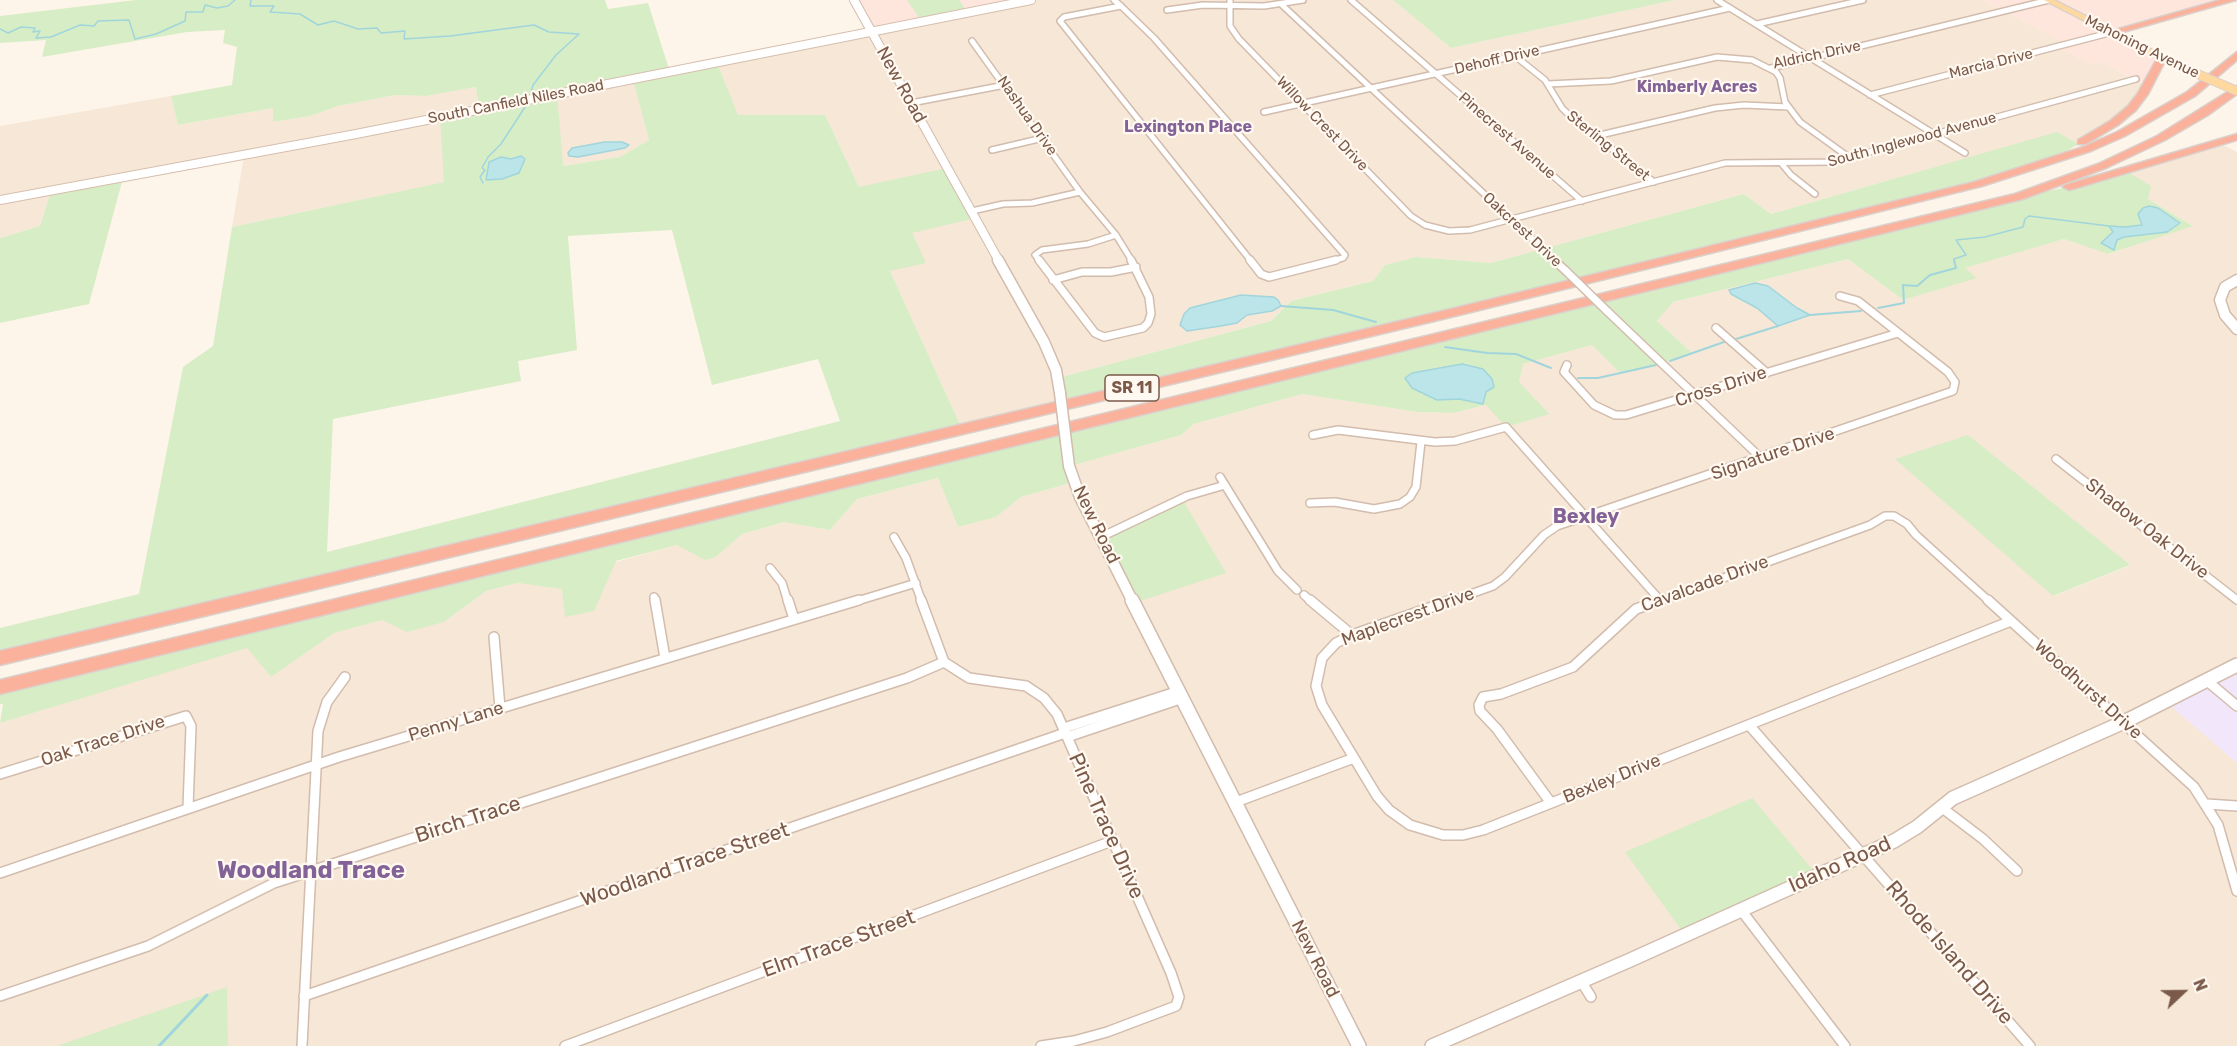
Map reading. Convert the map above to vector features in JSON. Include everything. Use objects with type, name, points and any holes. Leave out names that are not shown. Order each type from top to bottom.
[{"type":"highway","points":[[2113,32],[2231,0]]},
{"type":"highway","name":"SR 11","points":[[0,658],[1822,224],[1966,187],[2087,149],[2150,119],[2198,89],[2237,55]]},
{"type":"highway","points":[[2045,163],[2102,130],[2128,111],[2143,94],[2162,57]]},
{"type":"highway","name":"SR 11","points":[[0,687],[2019,197],[2102,166],[2161,138],[2204,113],[2237,90]]},
{"type":"highway","points":[[2019,197],[2093,181],[2237,137]]},
{"type":"main road","name":"Mahoning Avenue","points":[[2049,0],[2186,69],[2237,90]]},
{"type":"street","name":"New Road","points":[[854,0],[1050,352],[1056,370],[1066,442],[1076,486],[1359,1046]]},
{"type":"street","name":"South Canfield Niles Road","points":[[0,200],[356,134],[1031,0]]},
{"type":"street","points":[[1114,0],[1121,6],[1154,38],[1345,256],[1340,260],[1266,276],[1260,274],[1060,21],[1121,6]]},
{"type":"street","points":[[1167,10],[1230,3],[1257,7],[1303,0]]},
{"type":"street","name":"Pinecrest Avenue","points":[[1351,0],[1582,201]]},
{"type":"street","points":[[1717,0],[1965,153]]},
{"type":"street","points":[[1756,24],[1863,0]]},
{"type":"street","name":"Aldrich Drive","points":[[1548,84],[1611,81],[1720,56],[1743,58],[1771,68],[2049,0]]},
{"type":"street","name":"Willow Crest Drive","points":[[1230,3],[1228,21],[1232,31],[1411,216],[1425,225],[1440,230]]},
{"type":"street","name":"Oakcrest Drive","points":[[1281,4],[1566,271],[1761,458]]},
{"type":"street","name":"Dehoff Drive","points":[[1264,112],[1730,8]]},
{"type":"street","name":"Marcia Drive","points":[[1870,95],[2113,32]]},
{"type":"street","name":"Nashua Drive","points":[[972,41],[980,48],[1025,116],[1080,192],[1116,235],[1136,267],[1149,297],[1148,323],[1143,328],[1104,337],[1095,333],[1053,280]]},
{"type":"street","name":"Sterling Street","points":[[1515,56],[1548,84],[1564,111],[1654,182]]},
{"type":"street","points":[[1771,68],[1780,78],[1788,107],[1806,127],[1850,158]]},
{"type":"street","name":"South Inglewood Avenue","points":[[1440,230],[1464,231],[1731,163],[1820,164],[1850,158],[2136,79]]},
{"type":"street","points":[[910,102],[1004,83]]},
{"type":"street","points":[[1596,136],[1714,108],[1744,105],[1788,107]]},
{"type":"street","points":[[992,150],[1043,138]]},
{"type":"street","points":[[1780,163],[1815,194]]},
{"type":"street","points":[[973,213],[1080,192]]},
{"type":"street","points":[[1116,235],[1097,242],[1062,246],[1035,254],[1035,258],[1053,280],[1082,272],[1111,272],[1136,267]]},
{"type":"street","points":[[2237,280],[2225,287],[2220,300],[2225,315],[2237,329]]},
{"type":"street","points":[[1840,296],[1858,301],[1898,333]]},
{"type":"street","points":[[1716,328],[1767,372]]},
{"type":"street","name":"Cross Drive","points":[[1567,364],[1564,372],[1594,405],[1615,415],[1634,414],[1898,333]]},
{"type":"street","name":"Signature Drive","points":[[1586,517],[1953,392],[1955,384],[1949,373],[1898,333]]},
{"type":"street","points":[[1313,435],[1327,430],[1338,430],[1421,442],[1455,441],[1506,427],[1659,599]]},
{"type":"street","points":[[1310,503],[1335,502],[1374,509],[1400,504],[1410,497],[1416,487],[1421,442]]},
{"type":"street","name":"Shadow Oak Drive","points":[[2056,459],[2237,600]]},
{"type":"street","points":[[1220,477],[1278,571],[1352,635]]},
{"type":"street","points":[[1101,537],[1187,496],[1225,485]]},
{"type":"street","name":"Cavalcade Drive","points":[[1551,803],[1497,729],[1483,715],[1479,707],[1480,700],[1488,695],[1501,694],[1573,667],[1629,614],[1659,599],[1870,525],[1885,516],[1898,518]]},
{"type":"street","name":"Maplecrest Drive","points":[[1354,758],[1322,705],[1316,681],[1319,665],[1327,652],[1336,643],[1352,635],[1493,586],[1505,577],[1547,532],[1586,517]]},
{"type":"street","name":"Woodhurst Drive","points":[[1898,518],[2185,777],[2207,804],[2218,825],[2236,886]]},
{"type":"street","points":[[894,537],[906,558],[944,662]]},
{"type":"street","points":[[770,568],[782,584],[794,619]]},
{"type":"street","name":"Penny Lane","points":[[0,873],[316,765],[916,583]]},
{"type":"street","points":[[654,597],[665,658]]},
{"type":"street","name":"Bexley Drive","points":[[1354,758],[1377,796],[1389,810],[1410,825],[1434,833],[1454,836],[1473,833],[2011,621]]},
{"type":"street","points":[[494,637],[500,708]]},
{"type":"street","name":"Pine Trace Drive","points":[[944,662],[969,678],[1014,683],[1035,691],[1053,707],[1171,973],[1179,1000],[1176,1006],[1091,1037],[1041,1046]]},
{"type":"street","name":"Birch Trace","points":[[0,996],[138,950],[249,893],[311,870],[907,678],[944,662]]},
{"type":"street","name":"Idaho Road","points":[[1432,1046],[1863,855],[1907,834],[1941,807],[1969,789],[2124,722],[2237,665]]},
{"type":"street","points":[[302,1046],[318,731],[321,716],[345,677]]},
{"type":"street","points":[[2205,680],[2237,706]]},
{"type":"street","name":"Woodland Trace Street","points":[[304,996],[1181,694]]},
{"type":"street","name":"Oak Trace Drive","points":[[0,774],[186,716],[191,726],[188,808]]},
{"type":"street","name":"Rhode Island Drive","points":[[1749,725],[2031,1046]]},
{"type":"street","points":[[1236,802],[1354,758]]},
{"type":"street","points":[[2207,804],[2237,806]]},
{"type":"street","points":[[1941,807],[1983,839],[2017,871]]},
{"type":"street","name":"Elm Trace Street","points":[[565,1046],[1112,841]]},
{"type":"street","points":[[1741,910],[1845,1046]]},
{"type":"street","points":[[1581,981],[1591,997]]},
{"type":"shaded area","points":[[854,0],[1031,0],[872,32]]},
{"type":"shaded area","points":[[1031,0],[1393,0],[1451,48],[1675,0],[1983,0],[2067,44],[2058,47],[2090,64],[2101,62],[2147,86],[2143,94],[2090,138],[2045,163],[1946,164],[1771,214],[1744,194],[1491,263],[1416,257],[1385,265],[1373,281],[1291,301],[1271,321],[1058,378],[1061,405],[962,429],[890,271],[859,187],[825,115],[737,115],[717,63]]},
{"type":"shaded area","points":[[1983,0],[2231,0],[2113,32],[2162,57],[2147,86],[2101,62],[2090,64],[2057,47],[2066,44]]},
{"type":"shaded area","points":[[633,79],[649,140],[621,157],[562,166],[557,94]]},
{"type":"shaded area","points":[[476,87],[479,110],[441,118],[445,182],[232,227],[244,156],[51,191],[40,226],[0,238],[0,126],[171,96],[178,125],[274,108],[273,122],[310,116],[338,106],[395,95],[426,96]]},
{"type":"shaded area","points":[[2219,143],[2237,152],[2237,665],[2166,701],[2237,763],[2237,1046],[0,1046],[0,723],[247,647],[271,677],[333,633],[382,620],[407,631],[444,622],[486,591],[517,583],[563,589],[616,562],[677,545],[716,557],[742,534],[784,522],[830,530],[857,499],[938,478],[958,527],[996,517],[1021,497],[1074,482],[1069,466],[1181,435],[1194,424],[1302,394],[1417,412],[1453,413],[1487,405],[1519,382],[1522,364],[1592,345],[1620,373],[1656,365],[1692,353],[1657,321],[1673,302],[1848,259],[1903,300],[1976,277],[1964,268],[2064,239],[2109,254],[2192,225],[2148,199],[2126,171]],"holes":[[[1896,459],[2130,565],[2054,596]]]},
{"type":"shaded area","points":[[2237,665],[2237,763],[2165,701]]},
{"type":"green space","points":[[136,0],[605,0],[608,9],[648,3],[670,72],[717,63],[738,115],[825,115],[859,187],[947,168],[976,218],[912,233],[926,263],[890,271],[962,429],[0,658],[0,628],[139,594],[183,367],[213,346],[232,227],[444,182],[440,117],[479,109],[476,87],[426,96],[395,95],[338,106],[310,116],[273,122],[273,108],[178,125],[171,96],[232,85],[237,47],[223,43],[225,30],[187,32],[42,57],[46,40],[0,43],[0,16]],"holes":[[[633,80],[649,140],[620,157],[563,166],[557,94]],[[672,230],[712,385],[818,359],[840,421],[327,552],[333,419],[521,381],[518,361],[577,350],[568,236]]]},
{"type":"green space","points":[[907,0],[959,0],[968,13],[922,22]]},
{"type":"green space","points":[[1393,0],[1675,0],[1451,48]]},
{"type":"green space","points":[[2057,132],[2078,144],[2045,163],[2009,175],[1061,405],[1058,378],[1271,321],[1291,301],[1373,281],[1385,265],[1416,257],[1491,263],[1744,194],[1771,214]]},
{"type":"green space","points":[[2126,171],[2151,186],[2148,199],[2193,226],[2108,254],[2064,239],[1965,268],[1977,278],[1903,300],[1848,259],[1673,302],[1657,321],[1692,353],[1656,365],[1620,373],[1592,345],[1523,364],[1519,382],[1549,414],[1506,427],[1486,405],[1453,413],[1417,412],[1302,394],[1194,424],[1181,435],[1070,466],[1074,482],[1021,497],[996,517],[958,527],[938,478],[857,499],[830,530],[784,522],[742,534],[716,557],[705,560],[677,545],[616,561],[594,611],[565,617],[562,589],[517,583],[486,591],[444,622],[407,632],[382,620],[334,633],[271,677],[247,648],[0,723],[3,704],[0,704],[0,687],[2019,197],[2077,185]]},
{"type":"green space","points":[[123,178],[89,304],[0,323],[0,238],[40,226],[51,191]]},
{"type":"green space","points":[[1968,435],[2130,565],[2053,596],[1895,459]]},
{"type":"green space","points":[[1182,499],[1226,573],[1134,603],[1101,537]]},
{"type":"green space","points":[[1752,798],[1817,875],[1685,935],[1625,852]]},
{"type":"green space","points":[[227,987],[228,1046],[57,1046]]},
{"type":"water","points":[[605,142],[622,142],[629,145],[625,148],[578,157],[569,156],[568,153],[572,148]]},
{"type":"water","points":[[521,156],[525,159],[519,173],[502,179],[486,180],[489,162],[501,157],[511,159]]},
{"type":"water","points":[[2149,206],[2158,208],[2180,223],[2167,232],[2124,237],[2117,240],[2114,250],[2101,243],[2113,232],[2109,226],[2142,225],[2138,214],[2143,208]]},
{"type":"water","points":[[1755,283],[1768,286],[1810,315],[1778,326],[1757,308],[1731,294],[1729,290]]},
{"type":"water","points":[[1241,295],[1274,297],[1281,306],[1272,311],[1247,315],[1237,323],[1187,331],[1180,325],[1184,314],[1190,308]]},
{"type":"water","points":[[1462,364],[1483,369],[1492,379],[1494,387],[1486,392],[1483,404],[1459,399],[1437,400],[1412,388],[1405,378],[1412,373]]},
{"type":"waterway","points":[[0,29],[8,33],[21,27],[35,28],[33,32],[40,31],[36,38],[51,37],[80,25],[94,26],[98,21],[129,20],[135,39],[156,34],[185,21],[186,12],[203,12],[205,5],[217,8],[228,6],[235,0]]},
{"type":"waterway","points":[[251,0],[250,6],[274,6],[270,12],[300,14],[318,25],[334,21],[358,29],[377,28],[381,33],[405,31],[404,39],[450,36],[534,25],[549,32],[579,34],[556,55],[533,85],[530,96]]},
{"type":"waterway","points":[[483,183],[480,177],[485,170],[482,168],[488,157],[501,144],[527,104]]},
{"type":"waterway","points":[[1954,260],[1966,255],[1956,240],[1985,237],[2023,227],[2025,219],[2029,216],[2109,226]]},
{"type":"waterway","points":[[1878,308],[1904,303],[1903,285],[1917,286],[1930,275],[1956,268],[1954,260]]},
{"type":"waterway","points":[[1281,306],[1333,310],[1376,322]]},
{"type":"waterway","points":[[1810,315],[1861,311]]},
{"type":"waterway","points":[[1736,339],[1778,326]]},
{"type":"waterway","points":[[1670,361],[1724,342]]},
{"type":"waterway","points":[[1445,347],[1487,353],[1516,354],[1551,368]]},
{"type":"waterway","points":[[1578,378],[1598,378],[1656,365]]},
{"type":"waterway","points":[[159,1046],[207,995]]},
{"type":"district","name":"Kimberly Acres","points":[[1697,87]]},
{"type":"district","name":"Lexington Place","points":[[1188,127]]},
{"type":"district","name":"Bexley","points":[[1586,517]]},
{"type":"district","name":"Woodland Trace","points":[[311,871]]}]
